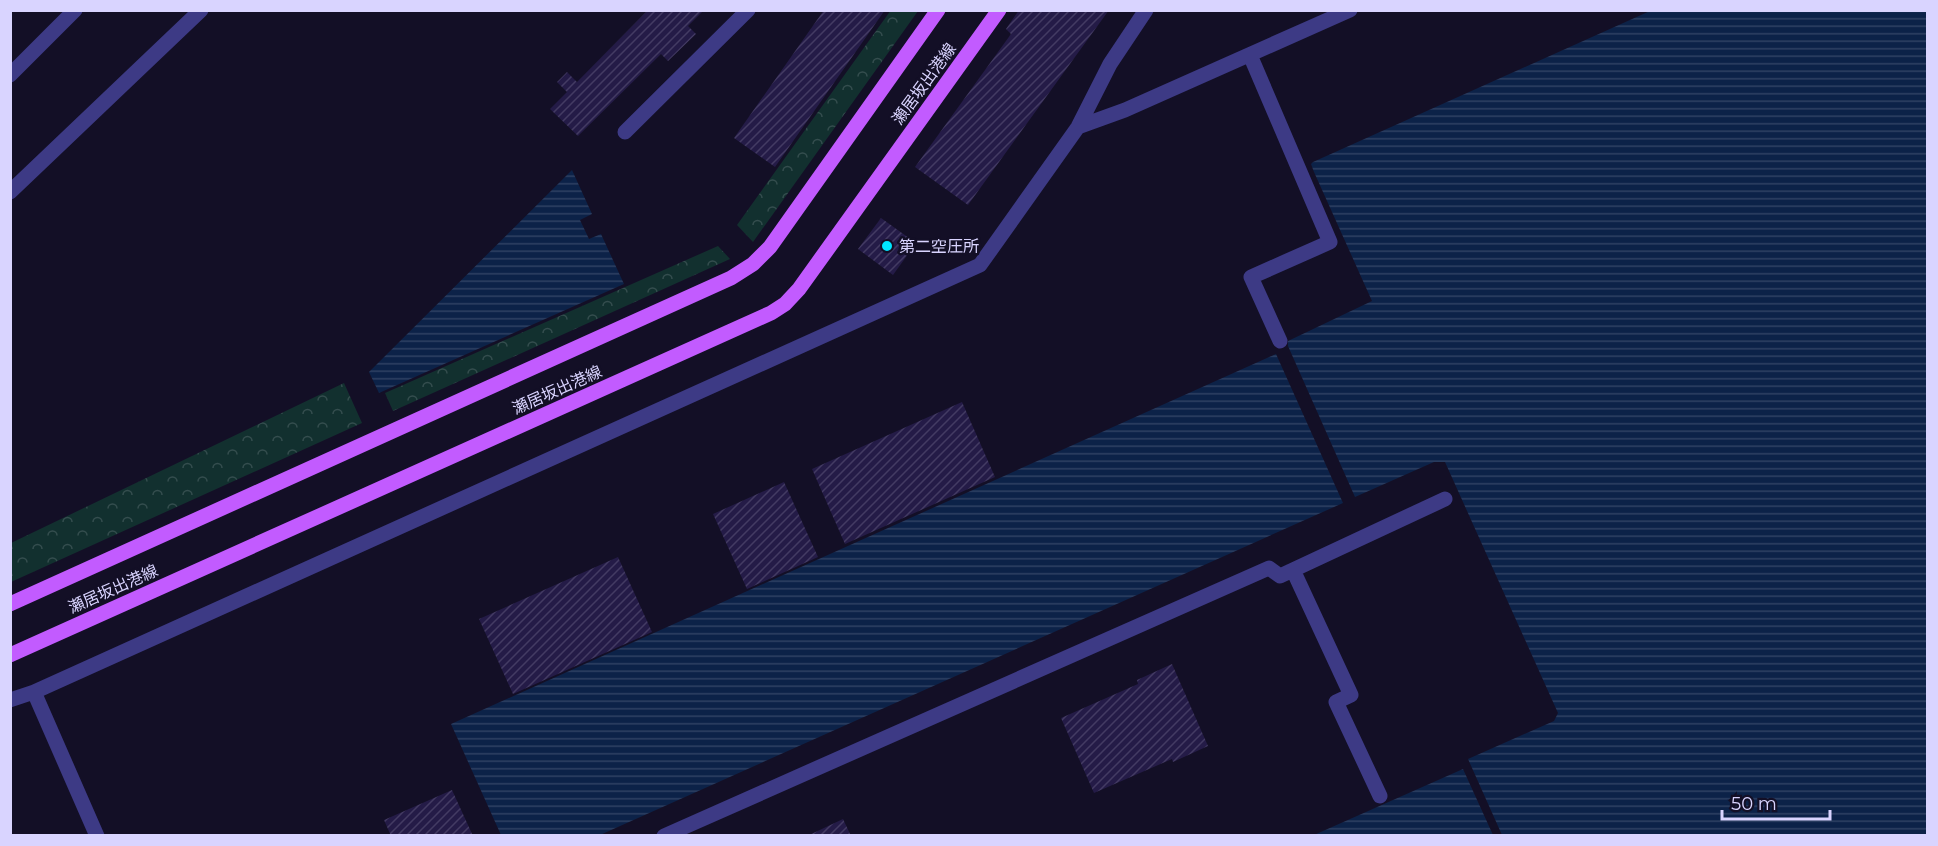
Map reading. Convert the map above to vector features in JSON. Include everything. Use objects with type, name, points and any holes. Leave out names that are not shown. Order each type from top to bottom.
[{"type":"main road","name":"瀬居坂出港線","points":[[10,604],[731,278],[753,264],[770,247],[938,10]]},
{"type":"main road","name":"瀬居坂出港線","points":[[10,655],[771,313],[785,304],[799,289],[999,10]]},
{"type":"lane","points":[[10,75],[75,10]]},
{"type":"lane","points":[[10,192],[201,10]]},
{"type":"lane","points":[[625,132],[748,10]]},
{"type":"lane","points":[[10,700],[34,692],[980,265],[1078,127],[1110,64],[1146,10]]},
{"type":"lane","points":[[1078,127],[1125,110],[1350,10]]},
{"type":"lane","points":[[1250,55],[1330,242],[1251,277],[1280,341]]},
{"type":"lane","points":[[664,836],[1269,568],[1280,576],[1445,499]]},
{"type":"lane","points":[[1293,570],[1351,695],[1336,702],[1380,796]]},
{"type":"lane","points":[[34,692],[97,836]]},
{"type":"green space","points":[[891,10],[918,11],[753,242],[737,225]]},
{"type":"green space","points":[[718,246],[730,259],[393,411],[385,393]]},
{"type":"green space","points":[[344,383],[362,423],[11,582],[11,543]]},
{"type":"water","points":[[1650,11],[1927,11],[1927,835],[1502,835],[1468,759],[1554,721],[1558,713],[1445,462],[1434,462],[1355,497],[1288,346],[1288,341],[1372,301],[1314,172],[1311,164],[1313,162]]},
{"type":"water","points":[[572,170],[592,214],[580,220],[589,239],[601,234],[624,284],[379,393],[369,372]]},
{"type":"water","points":[[1276,354],[1343,503],[600,835],[501,835],[451,724]]},
{"type":"water","points":[[1463,769],[1493,835],[1314,835]]},
{"type":"building","points":[[648,10],[704,10],[688,26],[696,34],[668,61],[661,54],[578,136],[550,109],[567,92],[557,82],[567,72],[577,82]]},
{"type":"building","points":[[824,10],[885,10],[775,167],[734,138]]},
{"type":"building","points":[[1019,10],[1109,10],[968,205],[915,167],[1011,34],[1006,29]]},
{"type":"building","name":"第二空圧所","points":[[881,218],[916,243],[893,275],[858,249]]},
{"type":"building","points":[[962,402],[995,477],[845,544],[812,469]]},
{"type":"building","points":[[784,482],[818,557],[747,589],[713,514]]},
{"type":"building","points":[[618,557],[652,632],[513,694],[479,619]]},
{"type":"building","points":[[1172,664],[1208,746],[1094,793],[1061,718],[1138,684],[1137,680]]},
{"type":"building","points":[[452,790],[473,836],[391,836],[384,820]]},
{"type":"building","points":[[843,819],[851,836],[807,836]]},
{"type":"place","name":"第二空圧所","points":[[887,246]]}]
